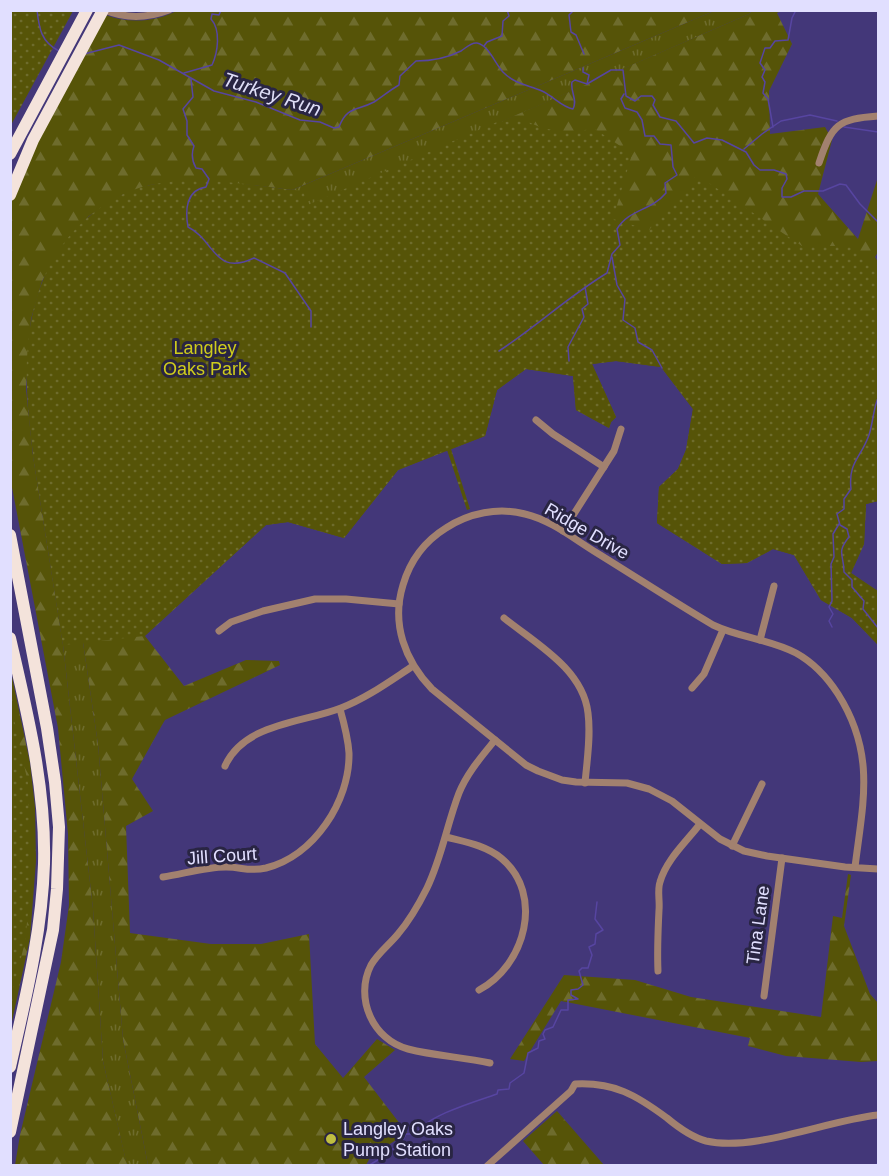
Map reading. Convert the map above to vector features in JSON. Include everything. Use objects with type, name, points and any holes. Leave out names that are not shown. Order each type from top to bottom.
[{"type":"highway","points":[[10,195],[87,10]]},
{"type":"highway","points":[[10,154],[104,10]]},
{"type":"highway","points":[[10,536],[55,782],[59,861],[51,941],[10,1132]]},
{"type":"highway","points":[[10,638],[39,780],[44,862],[36,950],[10,1067]]},
{"type":"street","points":[[104,10],[122,16],[142,17],[169,10]]},
{"type":"street","points":[[819,163],[827,140],[839,126],[851,118],[879,116]]},
{"type":"street","points":[[536,420],[553,434],[604,466]]},
{"type":"street","points":[[563,531],[614,451],[621,429]]},
{"type":"street","name":"Ridge Drive","points":[[855,867],[865,776],[862,752],[855,728],[840,698],[819,670],[809,661],[789,649],[723,630],[563,531],[537,518],[515,512],[485,512],[462,519],[440,531],[416,558],[406,577],[399,604],[401,636],[413,666],[432,689],[526,765],[562,780],[585,783],[627,783],[649,789],[672,801],[732,846],[752,853],[782,858],[855,867],[879,869]]},
{"type":"street","points":[[760,640],[774,586]]},
{"type":"street","points":[[219,631],[231,622],[263,610],[315,599],[346,599],[399,604]]},
{"type":"street","points":[[504,618],[563,666],[582,693],[589,715],[585,783]]},
{"type":"street","points":[[692,688],[704,674],[723,630]]},
{"type":"street","points":[[225,766],[236,749],[249,738],[266,730],[340,708],[361,698],[413,666]]},
{"type":"street","name":"Jill Court","points":[[163,877],[227,867],[252,871],[261,869],[280,863],[309,843],[332,814],[346,780],[348,744],[340,708]]},
{"type":"street","points":[[490,1063],[406,1049],[383,1034],[368,1013],[365,989],[374,961],[401,932],[420,902],[438,863],[462,785],[495,740]]},
{"type":"street","points":[[732,846],[762,784]]},
{"type":"street","points":[[658,971],[657,934],[660,882],[668,865],[700,824]]},
{"type":"street","points":[[446,837],[484,847],[500,857],[516,876],[525,900],[526,916],[522,939],[500,974],[479,990]]},
{"type":"street","name":"Tina Lane","points":[[764,996],[782,858]]},
{"type":"street","points":[[488,1166],[571,1091],[575,1084],[602,1085],[626,1092],[690,1134],[717,1142],[751,1141],[879,1115]]},
{"type":"green space","points":[[178,10],[714,11],[292,190],[251,185],[189,182],[150,185],[122,195],[89,216],[63,245],[42,281],[31,319],[26,389],[33,456],[63,645],[93,909],[103,1061],[127,1165],[15,1165],[61,962],[69,905],[68,834],[58,728],[11,482],[10,205],[31,153],[106,15],[133,21],[161,17]]},
{"type":"green space","points":[[10,11],[73,11],[11,125]]},
{"type":"green space","points":[[714,11],[752,11],[308,206],[56,460],[98,744],[123,1039],[148,1165],[127,1166],[103,1061],[93,909],[63,645],[33,456],[46,272],[292,190]]},
{"type":"green space","name":"Langley Oaks Park","points":[[752,11],[781,11],[777,13],[792,44],[769,91],[770,134],[825,127],[832,140],[818,194],[858,239],[878,177],[878,252],[875,257],[878,262],[878,501],[866,504],[864,544],[851,573],[878,592],[878,645],[852,618],[821,600],[794,555],[773,549],[747,563],[722,564],[657,523],[659,487],[678,469],[686,450],[693,409],[661,367],[616,361],[592,364],[616,417],[609,428],[576,410],[573,376],[526,369],[497,390],[485,436],[398,470],[344,538],[288,522],[266,525],[145,636],[184,686],[246,660],[279,661],[280,665],[165,720],[162,725],[132,779],[153,811],[126,826],[130,933],[211,944],[261,944],[309,934],[315,1044],[343,1078],[377,1039],[395,1050],[364,1077],[407,1133],[371,1156],[366,1165],[148,1165],[123,1039],[98,744],[56,460],[308,205]]},
{"type":"green space","name":"Langley Oaks Park","points":[[526,121],[542,128],[564,132],[595,129],[632,154],[613,219],[649,230],[697,175],[802,246],[852,246],[878,276],[878,501],[866,504],[864,544],[851,573],[878,591],[878,645],[852,618],[821,600],[794,555],[773,549],[747,563],[722,564],[657,523],[659,487],[678,469],[686,450],[693,409],[661,367],[616,361],[592,364],[616,417],[609,428],[576,410],[573,376],[526,369],[497,390],[485,436],[451,449],[470,509],[467,510],[447,450],[398,470],[344,538],[288,522],[266,525],[144,636],[63,645],[31,434],[27,395],[27,356],[32,318],[42,282],[60,249],[86,219],[124,194],[141,187],[169,182],[207,181],[303,191],[308,205],[497,122]]},
{"type":"green space","points":[[11,672],[30,763],[35,807],[36,861],[30,938],[11,1026]]},
{"type":"green space","points":[[10,701],[28,783],[31,883],[25,942],[11,997]]},
{"type":"green space","points":[[848,874],[851,875],[844,926],[870,994],[878,1003],[878,1061],[861,1062],[786,1056],[748,1046],[750,1038],[561,1001],[524,1061],[510,1059],[564,975],[635,980],[691,997],[821,1017],[833,916],[842,918]]},
{"type":"green space","points":[[557,1111],[604,1165],[544,1165],[523,1141]]},
{"type":"waterway","name":"Turkey Run","points":[[37,10],[42,34],[48,43],[59,51]]},
{"type":"waterway","points":[[184,73],[212,65],[218,41],[211,19],[212,14],[219,15],[221,10]]},
{"type":"waterway","points":[[484,46],[487,42],[502,36],[503,21],[509,16],[507,10]]},
{"type":"waterway","points":[[574,10],[569,15],[571,32],[576,35],[584,54]]},
{"type":"waterway","points":[[773,127],[768,99],[763,93],[765,82],[762,77],[765,70],[760,63],[765,48],[770,48],[775,41],[788,40],[792,18],[796,10]]},
{"type":"waterway","name":"Turkey Run","points":[[84,54],[119,45],[159,60],[214,91],[256,102],[300,120],[320,122],[334,128],[339,127],[349,112],[374,102],[399,85],[400,76],[416,61],[445,57],[475,43],[485,48],[508,77],[542,91],[573,109],[575,102],[572,82],[575,80],[587,84],[611,70],[623,70],[626,96],[635,101],[641,96],[652,96],[655,100],[653,105],[660,117],[676,121],[694,143],[707,138],[722,140],[746,152],[760,170],[774,170],[786,174],[787,179],[782,188],[782,197],[791,197],[804,191],[823,191],[840,184],[846,185],[860,204],[878,222]]},
{"type":"waterway","points":[[583,68],[583,72],[589,75],[587,84]]},
{"type":"waterway","points":[[191,79],[193,97],[183,109],[187,121],[187,135],[194,146],[192,155],[196,168],[202,169],[209,179],[206,187],[194,192],[188,202],[188,227],[197,233],[223,260],[241,263],[254,258],[285,273],[311,311],[311,327]]},
{"type":"waterway","points":[[499,351],[579,291],[607,273],[612,254],[620,245],[617,229],[628,217],[660,199],[666,193],[665,183],[677,175],[673,167],[671,145],[660,144],[654,136],[645,136],[642,120],[637,112],[625,108],[621,99],[624,94]]},
{"type":"waterway","points":[[744,149],[781,121],[810,115],[837,121]]},
{"type":"waterway","points":[[844,127],[878,132]]},
{"type":"waterway","points":[[612,257],[617,285],[625,299],[623,320],[635,328],[638,342],[652,350],[662,368]]},
{"type":"waterway","points":[[569,361],[568,347],[584,317],[582,309],[588,304],[585,287]]},
{"type":"waterway","points":[[878,398],[869,435],[851,472],[851,489],[844,499],[844,509],[837,514],[840,525],[847,529],[849,537],[842,550],[844,572],[852,580],[852,587],[864,601],[863,609],[878,628]]},
{"type":"waterway","points":[[832,627],[829,621],[833,614],[829,607],[832,601],[833,534],[839,524]]},
{"type":"waterway","points":[[368,1166],[381,1158],[385,1151],[397,1148],[397,1139],[403,1140],[406,1134],[416,1134],[421,1127],[440,1115],[497,1094],[498,1090],[509,1089],[510,1083],[524,1073],[528,1053],[538,1048],[539,1041],[545,1039],[543,1034],[545,1030],[553,1027],[561,1010],[568,1010],[568,1000],[578,999],[571,995],[571,990],[583,985],[579,971],[582,968],[588,968],[592,955],[589,947],[595,944],[596,934],[603,930],[595,919],[597,902]]},
{"type":"waterway","points":[[871,1166],[878,1164]]},
{"type":"place","name":"Langley Oaks Pump Station","points":[[331,1139]]}]
